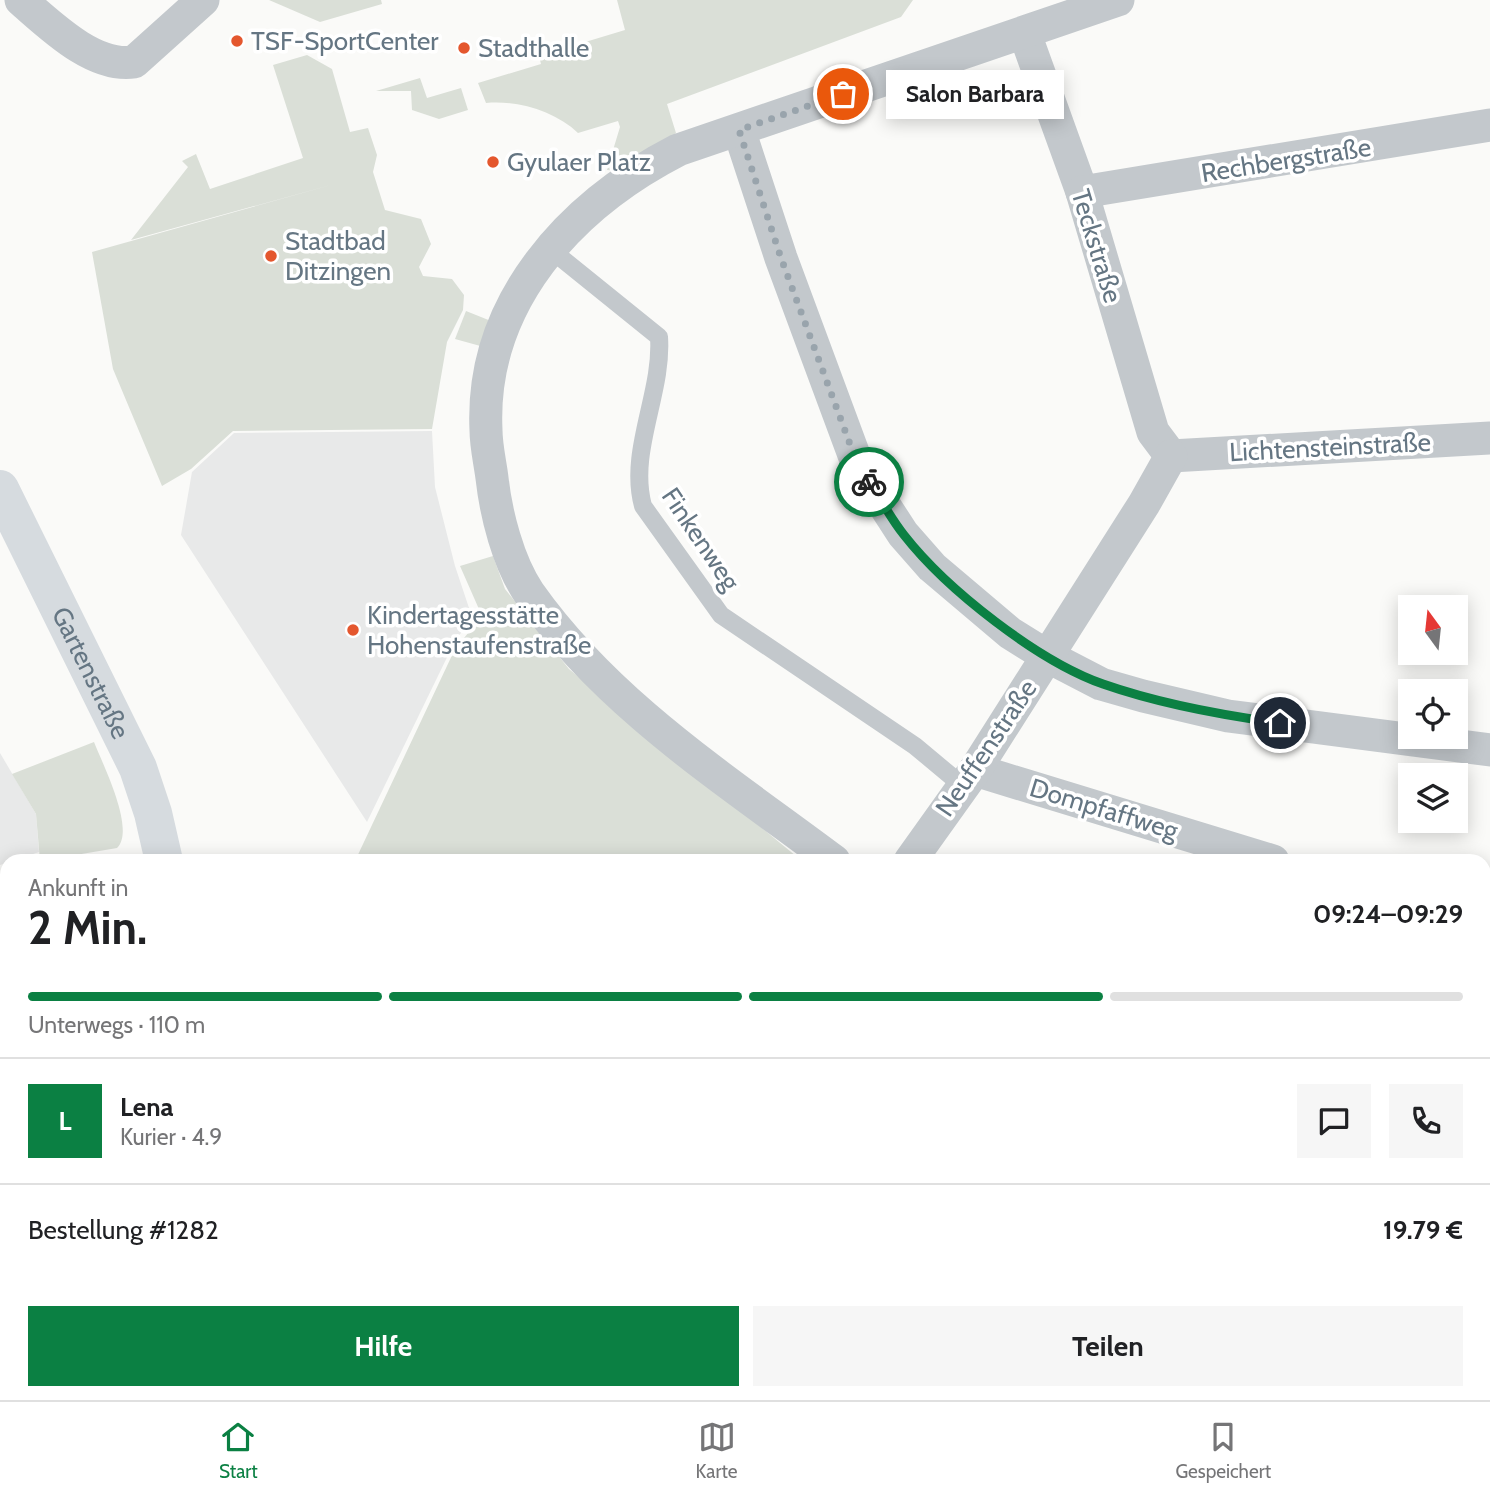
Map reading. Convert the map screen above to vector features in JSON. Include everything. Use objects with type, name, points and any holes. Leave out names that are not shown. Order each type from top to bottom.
[{"type":"main road","name":"Gartenstraße","points":[[0,489],[138,768],[153,813],[162,854]]},
{"type":"street","points":[[21,0],[79,46],[120,64],[134,62],[203,0]]},
{"type":"street","points":[[825,854],[650,724],[554,626],[527,589],[510,551],[494,495],[485,429],[491,373],[501,334],[529,275],[550,249],[575,219],[634,172],[678,150],[1025,34],[1118,0]]},
{"type":"street","name":"Teckstraße","points":[[1025,34],[1082,192],[1153,432],[1171,456]]},
{"type":"street","name":"Rechbergstraße","points":[[1082,192],[1490,125]]},
{"type":"street","points":[[739,130],[781,258],[857,463],[903,534],[932,566],[1010,633],[1101,684],[1228,716],[1490,750]]},
{"type":"street","name":"Lichtensteinstraße","points":[[1171,456],[1490,438]]},
{"type":"street","name":"Neuffenstraße","points":[[915,854],[969,778],[1144,504],[1171,456]]},
{"type":"street","name":"Dompfaffweg","points":[[969,778],[1247,854]]},
{"type":"lane","name":"Finkenweg","points":[[550,249],[659,337],[661,359],[637,485],[643,506],[721,615],[915,746],[969,778]]},
{"type":"shaded area","points":[[269,0],[381,0],[382,4],[320,22]]},
{"type":"shaded area","points":[[617,0],[913,0],[901,17],[667,104],[676,133],[634,172],[607,170],[620,127],[618,121],[578,133],[547,113],[523,105],[486,103],[478,83],[541,64],[539,56],[625,30]]},
{"type":"shaded area","name":"Stadtbad Ditzingen","points":[[307,55],[332,69],[350,132],[368,128],[377,155],[373,172],[385,210],[421,219],[431,244],[419,267],[423,276],[452,279],[464,295],[463,310],[447,342],[432,429],[233,431],[191,469],[162,486],[113,369],[92,252],[338,183],[131,240],[188,167],[182,161],[196,154],[210,189],[303,158],[273,65]]},
{"type":"shaded area","points":[[420,78],[427,98],[461,88],[468,110],[439,119],[412,110],[411,91],[376,91]]},
{"type":"shaded area","points":[[466,311],[491,321],[484,347],[455,339]]},
{"type":"shaded area","name":"Kindertagesstätte Hohenstaufenstraße","points":[[432,431],[435,487],[455,566],[472,617],[454,643],[367,822],[181,535],[192,472],[234,433]]},
{"type":"shaded area","points":[[493,556],[505,589],[569,669],[794,854],[358,854],[455,649],[482,616],[460,566]]},
{"type":"shaded area","points":[[94,742],[120,813],[122,839],[117,848],[81,854],[39,854],[36,814],[12,774]]},
{"type":"shaded area","points":[[0,753],[36,814],[39,852],[0,854]]},
{"type":"way so far","points":[[843,94],[739,130],[781,258],[857,463],[869,482]]},
{"type":"place","name":"TSF-SportCenter","points":[[237,41]]},
{"type":"place","name":"Stadthalle","points":[[464,48]]},
{"type":"place","name":"Salon Barbara","points":[[843,94]]},
{"type":"place","name":"Gyulaer Platz","points":[[493,162]]},
{"type":"place","name":"Stadtbad Ditzingen","points":[[271,256]]},
{"type":"place","name":"Kindertagesstätte Hohenstaufenstraße","points":[[353,630]]},
{"type":"route","points":[[869,482],[903,534],[932,566],[1010,633],[1047,656],[1101,684],[1228,716],[1280,723]]}]
